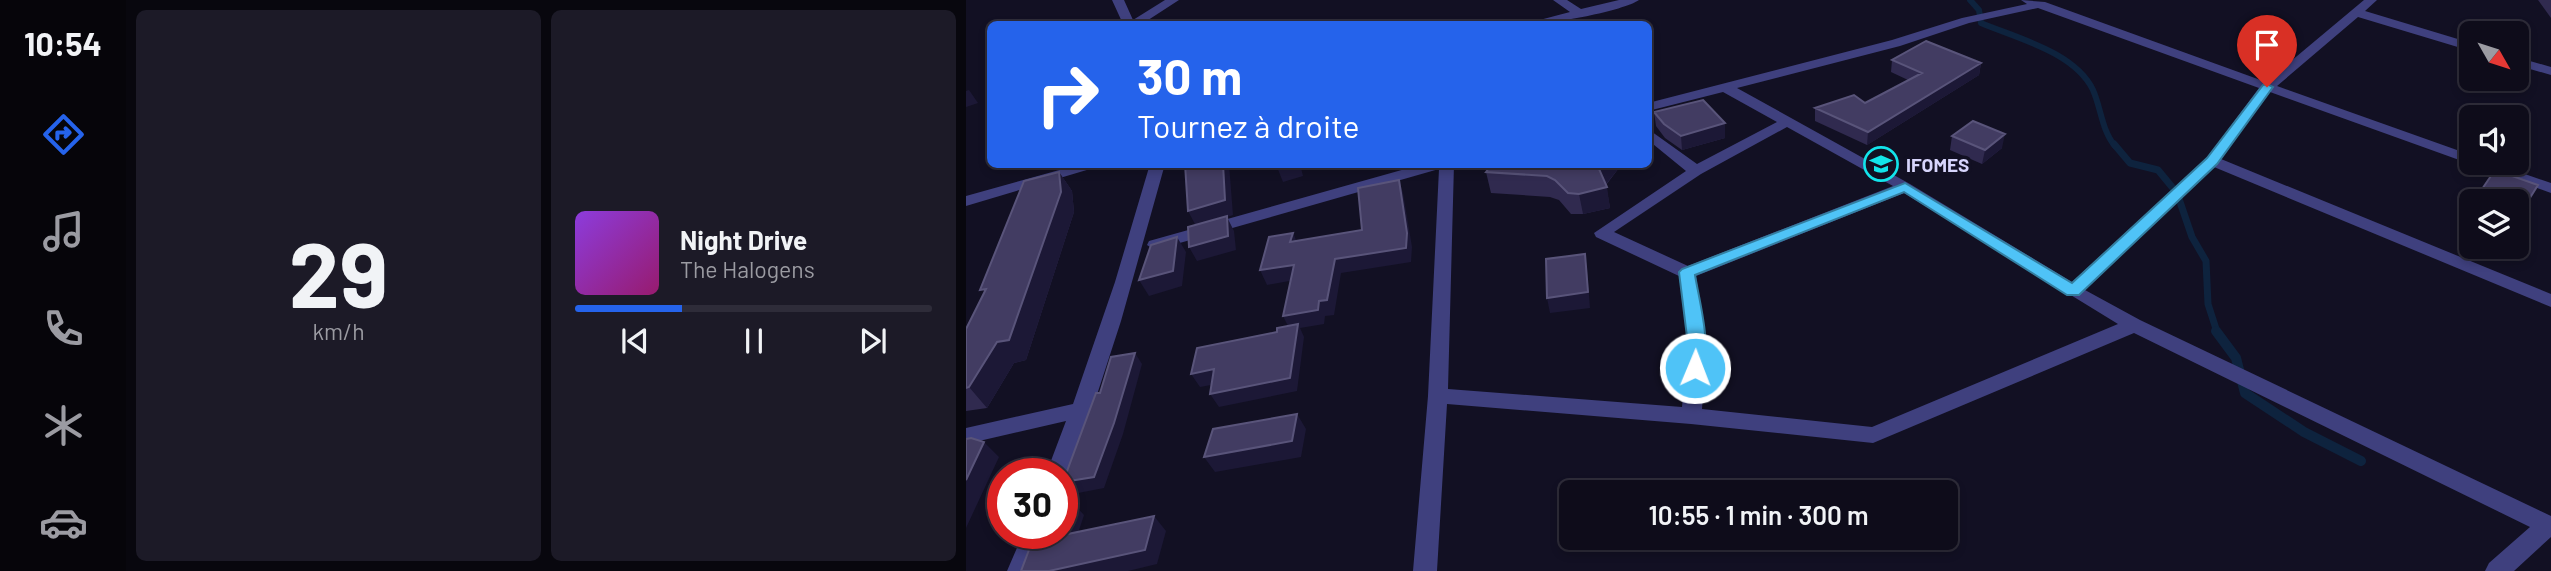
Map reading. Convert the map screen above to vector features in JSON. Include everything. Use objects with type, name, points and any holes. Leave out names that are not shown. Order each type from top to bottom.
[{"type":"street","points":[[1118,0],[1128,21]]},
{"type":"street","points":[[1140,21],[1172,0]]},
{"type":"street","points":[[1559,0],[1580,14]]},
{"type":"street","points":[[1549,21],[1633,0]]},
{"type":"street","points":[[2073,291],[2212,161],[2267,87],[2371,0]]},
{"type":"street","points":[[1652,106],[1896,43],[1966,20],[2039,2],[2459,156]]},
{"type":"street","points":[[2356,12],[2459,43]]},
{"type":"street","points":[[2529,65],[2551,71]]},
{"type":"street","points":[[1725,87],[1905,187],[2073,291],[2134,325],[2550,524],[2497,571]]},
{"type":"street","points":[[1788,121],[1696,171],[1602,233],[1687,272],[1905,187]]},
{"type":"street","points":[[1652,136],[1696,171]]},
{"type":"street","points":[[2212,161],[2551,301]]},
{"type":"street","points":[[966,201],[1086,168]]},
{"type":"street","points":[[1063,458],[1135,251],[1157,168]]},
{"type":"street","points":[[1135,251],[1427,168]]},
{"type":"street","points":[[1425,571],[1438,396],[1447,168]]},
{"type":"street","points":[[2514,175],[2551,188]]},
{"type":"street","points":[[1687,272],[1697,345],[1691,416]]},
{"type":"street","points":[[1438,396],[1691,416],[1872,435],[2134,325]]},
{"type":"street","points":[[966,436],[1082,410]]},
{"type":"street","points":[[1019,571],[1028,549]]},
{"type":"building","points":[[1926,41],[1981,63],[1868,132],[1815,108],[1854,95],[1865,103],[1922,73],[1892,60]]},
{"type":"building","points":[[1703,100],[1725,123],[1681,136],[1664,124],[1654,112]]},
{"type":"building","points":[[1973,121],[2005,134],[1985,150],[1952,136]]},
{"type":"building","points":[[1185,168],[1223,168],[1225,200],[1188,211]]},
{"type":"building","points":[[1489,168],[1600,168],[1607,187],[1579,194],[1568,193],[1547,176],[1486,172]]},
{"type":"building","points":[[1059,172],[1061,192],[1009,340],[997,342],[966,388],[966,329],[986,289],[980,290],[1024,181]]},
{"type":"building","points":[[2492,175],[2509,175],[2538,185],[2529,199],[2529,189],[2482,189]]},
{"type":"building","points":[[1399,180],[1407,233],[1406,248],[1335,259],[1327,300],[1319,301],[1318,310],[1283,316],[1294,265],[1260,270],[1269,237],[1293,233],[1290,242],[1362,230],[1358,188]]},
{"type":"building","points":[[1227,216],[1228,236],[1189,247],[1188,227]]},
{"type":"building","points":[[1177,237],[1173,271],[1139,280],[1151,245]]},
{"type":"building","points":[[1585,254],[1588,292],[1547,298],[1546,259]]},
{"type":"building","points":[[1298,324],[1290,378],[1210,394],[1214,369],[1191,374],[1197,348],[1277,332],[1277,328]]},
{"type":"building","points":[[1135,353],[1094,477],[1078,480],[1078,458],[1072,458],[1096,393],[1100,393],[1111,357]]},
{"type":"building","points":[[1297,414],[1292,441],[1204,457],[1213,429]]},
{"type":"building","points":[[966,439],[984,442],[966,480]]},
{"type":"building","points":[[1154,516],[1145,550],[1049,571],[1021,571],[1029,549],[1078,549],[1078,532]]},
{"type":"waterway","points":[[1970,0],[1979,10],[1981,23],[2059,56],[2084,77],[2093,90],[2104,126],[2115,146]]},
{"type":"waterway","points":[[2114,144],[2130,163],[2158,170],[2177,193],[2192,237],[2206,261],[2208,304],[2217,332]]},
{"type":"waterway","points":[[2216,331],[2236,358],[2245,393],[2304,432],[2361,461]]},
{"type":"place","name":"IFOMES","points":[[1881,164]]},
{"type":"route","points":[[1695,368],[1697,345],[1687,272],[1905,187],[2073,291],[2212,161],[2267,87]]}]
